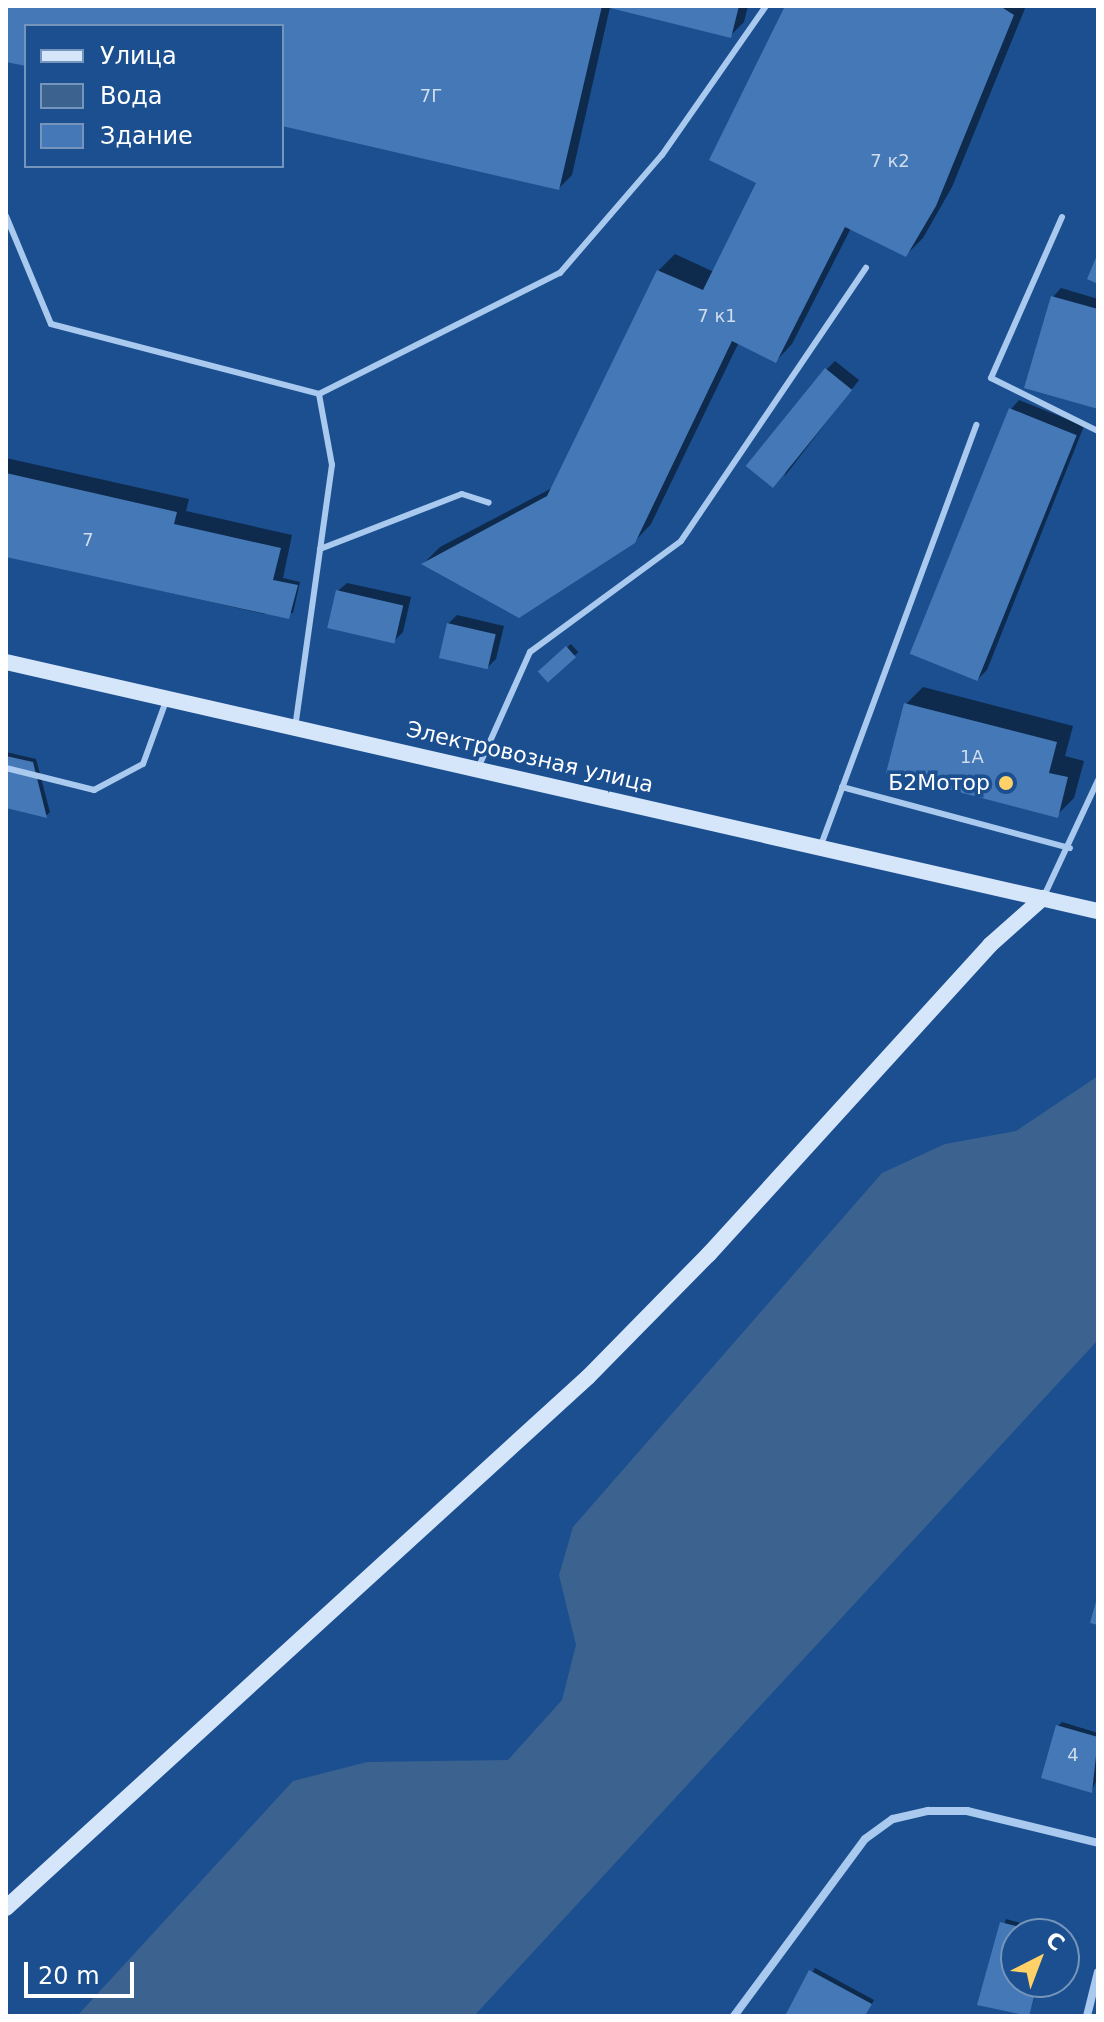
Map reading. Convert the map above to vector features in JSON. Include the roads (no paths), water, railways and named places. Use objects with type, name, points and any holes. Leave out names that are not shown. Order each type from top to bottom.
[{"type":"street","name":"Электровозная улица","points":[[6,662],[166,701],[479,766],[820,849],[1098,911]]},
{"type":"street","points":[[6,1908],[588,1377],[709,1254],[990,945],[1043,898]]},
{"type":"street","points":[[734,2016],[865,1839],[893,1819],[928,1811],[967,1811],[1098,1843]]},
{"type":"street","points":[[1087,2016],[1098,1972]]},
{"type":"lane","points":[[6,216],[51,324],[319,394],[560,273],[662,155],[766,6]]},
{"type":"lane","points":[[1062,217],[991,378],[1098,431]]},
{"type":"lane","points":[[479,766],[530,652],[681,541],[866,268]]},
{"type":"lane","points":[[295,728],[332,465],[319,394]]},
{"type":"lane","points":[[820,849],[976,425]]},
{"type":"lane","points":[[320,549],[462,494],[489,503]]},
{"type":"lane","points":[[6,768],[94,790],[143,764],[166,701]]},
{"type":"lane","points":[[1043,898],[1070,848],[1098,780]]},
{"type":"lane","points":[[842,787],[1070,848]]},
{"type":"water","points":[[1098,1076],[1098,1340],[474,2016],[77,2016],[293,1781],[367,1762],[508,1760],[562,1700],[576,1645],[559,1575],[573,1527],[882,1173],[945,1144],[1016,1131]]},
{"type":"place","name":"Б2Мотор","points":[[1006,783]]}]
